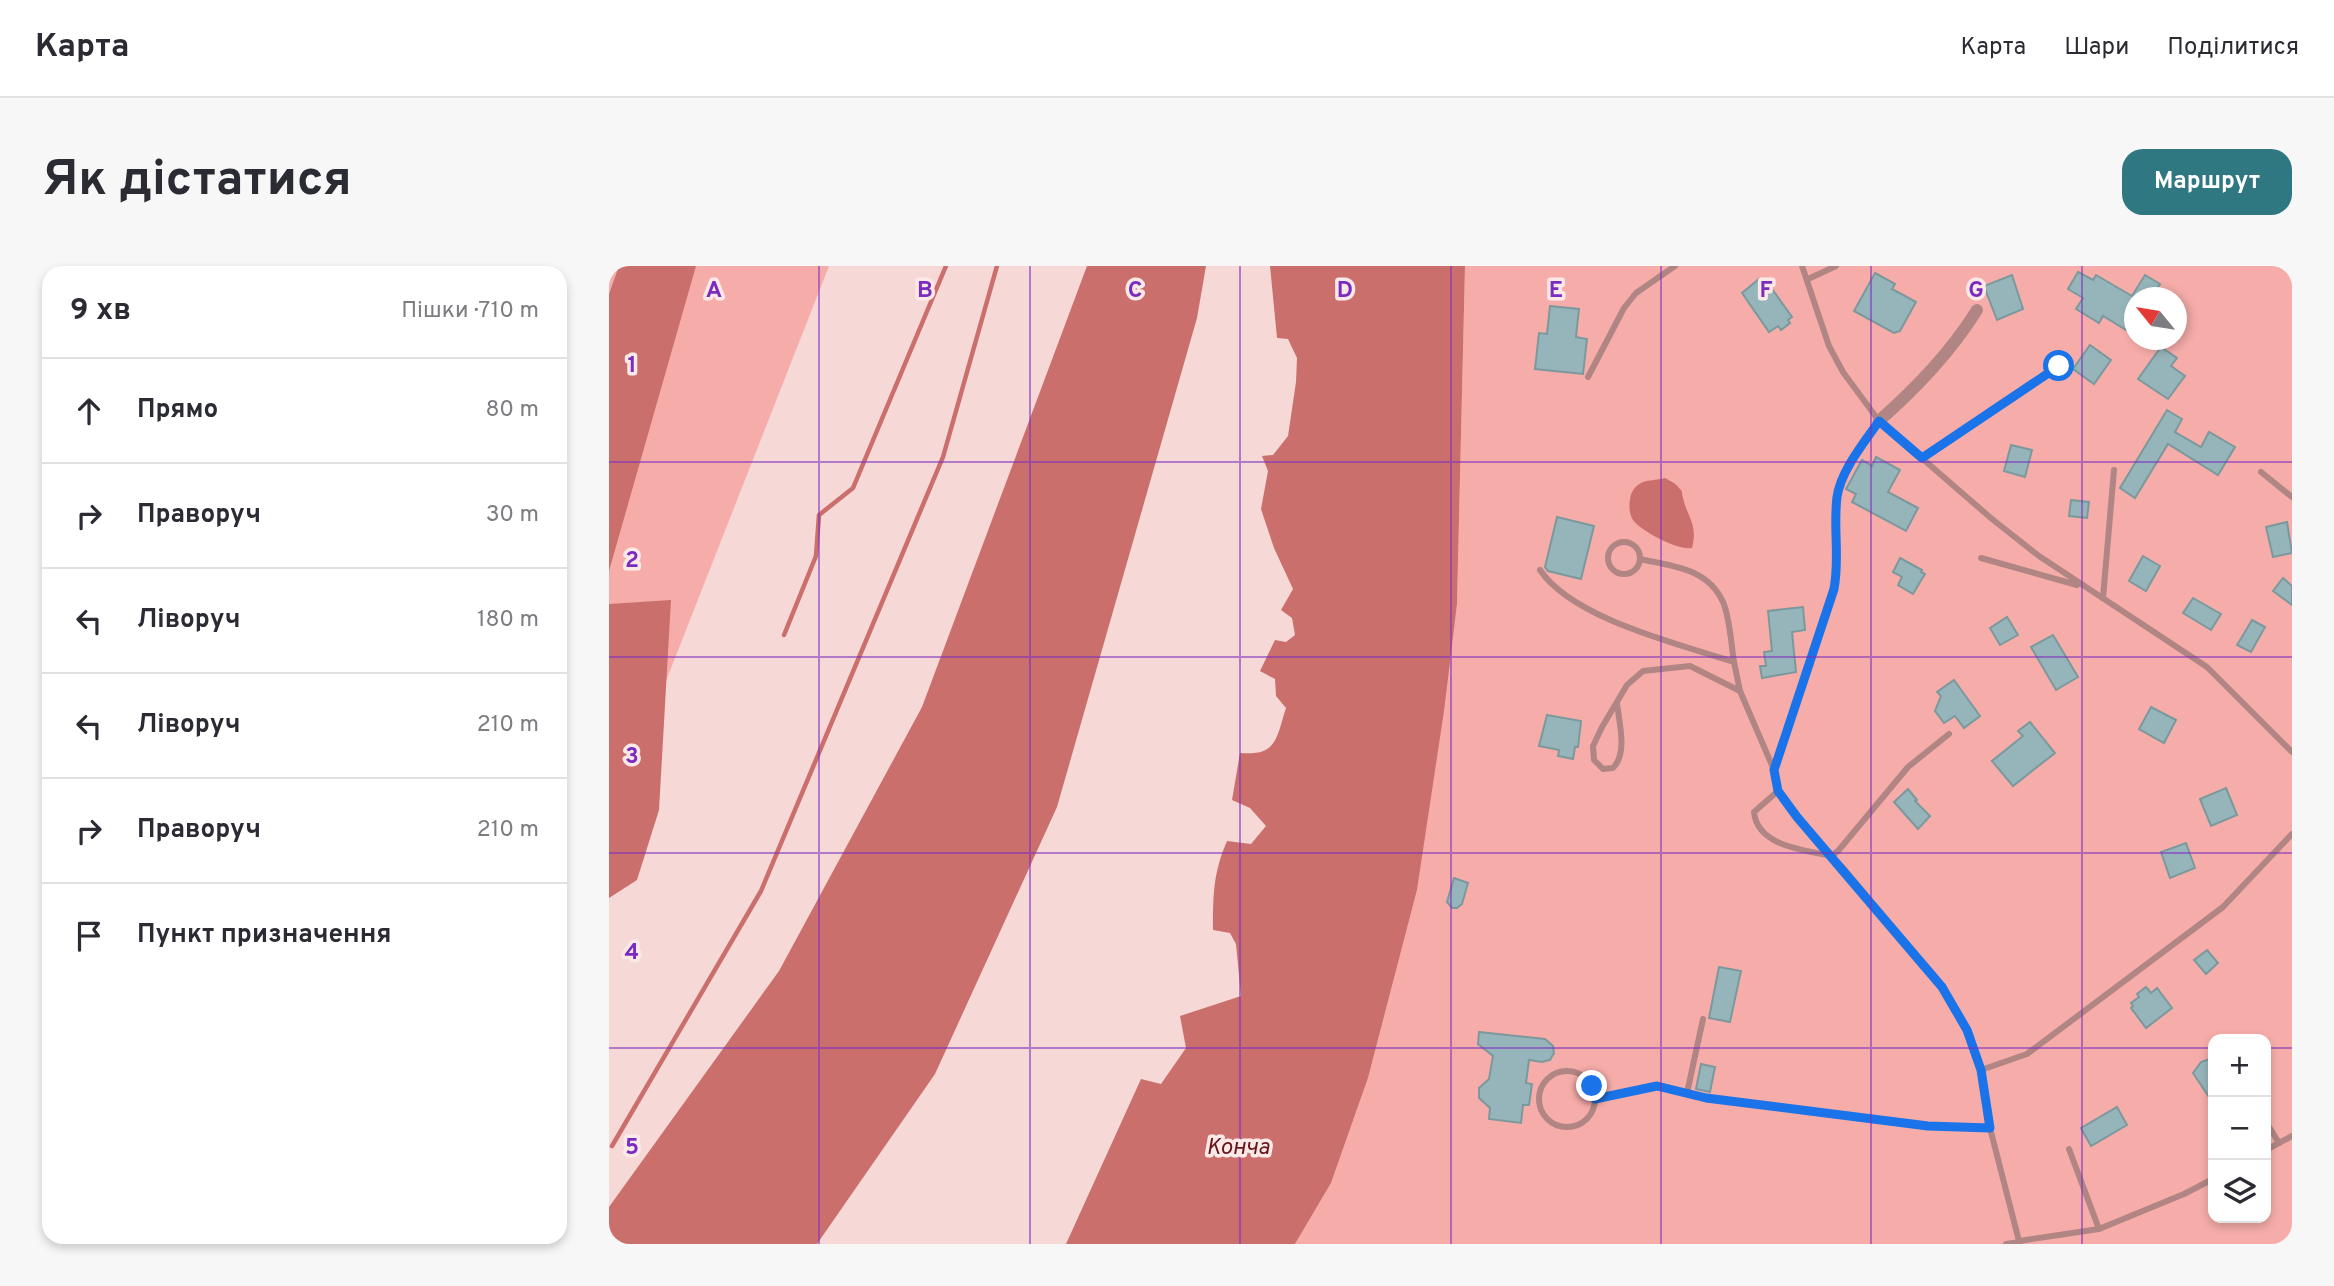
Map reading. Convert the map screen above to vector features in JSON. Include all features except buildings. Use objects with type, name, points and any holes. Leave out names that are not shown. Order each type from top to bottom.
[{"type":"street","points":[[1879,421],[1916,388],[1956,343],[1977,310]]},
{"type":"lane","points":[[1588,377],[1624,307],[1636,293],[1675,266]]},
{"type":"lane","points":[[1803,266],[1829,346],[1843,372],[1879,421],[2039,556],[2207,667],[2292,752]]},
{"type":"lane","points":[[1808,279],[1836,266]]},
{"type":"lane","points":[[1922,458],[2059,366]]},
{"type":"lane","points":[[1774,770],[1834,589],[1838,566],[1837,496],[1845,474],[1879,421]]},
{"type":"lane","points":[[2103,598],[2114,470]]},
{"type":"lane","points":[[2260,472],[2292,497]]},
{"type":"lane","points":[[1618,543],[1628,543],[1637,549],[1640,559],[1636,569],[1622,575],[1613,570],[1608,556],[1618,543]]},
{"type":"lane","points":[[1981,558],[2082,586]]},
{"type":"lane","points":[[1640,559],[1686,568],[1707,579],[1724,603],[1740,691],[1774,770],[1778,791],[1942,987],[1967,1030],[1981,1070],[1990,1128],[2020,1242]]},
{"type":"lane","points":[[1540,570],[1546,580],[1583,607],[1618,624],[1734,662]]},
{"type":"lane","points":[[1616,703],[1622,750],[1620,761],[1613,768],[1603,769],[1594,760],[1594,746],[1616,703],[1627,685],[1643,671],[1690,666],[1740,691]]},
{"type":"lane","points":[[1778,791],[1754,812],[1755,820],[1769,838],[1791,847],[1831,856],[1908,767],[1949,734]]},
{"type":"lane","points":[[1981,1070],[2027,1054],[2223,907],[2292,834]]},
{"type":"lane","points":[[1687,1093],[1703,1018]]},
{"type":"lane","points":[[1570,1071],[1586,1079],[1592,1086],[1595,1099],[1592,1113],[1586,1120],[1568,1128],[1550,1123],[1539,1107],[1538,1098],[1540,1089],[1552,1075],[1570,1071]]},
{"type":"lane","points":[[1595,1099],[1657,1086],[1706,1098],[1928,1126],[1990,1128]]},
{"type":"lane","points":[[2271,1130],[2279,1143]]},
{"type":"lane","points":[[2271,1147],[2292,1136]]},
{"type":"lane","points":[[2069,1149],[2099,1228]]},
{"type":"lane","points":[[2006,1244],[2099,1228],[2185,1194],[2208,1182]]},
{"type":"shaded area","points":[[609,266],[829,266],[609,826]]},
{"type":"shaded area","points":[[1465,266],[2292,266],[2292,1244],[1295,1244],[1331,1183],[1368,1078],[1417,890],[1457,604]]},
{"type":"water","points":[[619,266],[696,266],[609,571],[609,294]]},
{"type":"water","points":[[1087,266],[1206,266],[1197,318],[1057,807],[935,1074],[817,1244],[609,1244],[609,1207],[779,971],[922,707]]},
{"type":"water","name":"Конча","points":[[1270,266],[1465,266],[1457,604],[1417,890],[1368,1078],[1331,1183],[1295,1244],[1066,1244],[1141,1079],[1161,1084],[1186,1048],[1180,1016],[1241,996],[1236,944],[1230,933],[1213,930],[1215,885],[1227,841],[1251,844],[1266,826],[1250,808],[1232,800],[1240,753],[1261,752],[1268,748],[1277,737],[1286,708],[1276,696],[1275,679],[1260,671],[1275,640],[1286,642],[1295,635],[1292,618],[1281,610],[1293,589],[1274,548],[1261,509],[1268,471],[1262,456],[1273,455],[1288,436],[1297,358],[1288,339],[1277,338]]},
{"type":"water","points":[[1665,478],[1682,492],[1693,527],[1692,548],[1660,539],[1632,518],[1630,501],[1634,489],[1643,482]]},
{"type":"water","points":[[671,600],[659,810],[637,880],[609,898],[609,604]]},
{"type":"waterway","points":[[784,635],[816,556],[819,515],[853,488],[946,266]]},
{"type":"waterway","points":[[612,1146],[761,891],[943,457],[997,266]]},
{"type":"route","points":[[1592,1086],[1595,1099],[1657,1086],[1706,1098],[1928,1126],[1990,1128],[1981,1070],[1967,1030],[1942,987],[1797,817],[1778,791],[1774,770],[1834,589],[1838,566],[1837,496],[1845,474],[1879,421],[1922,458],[2059,366]]}]
